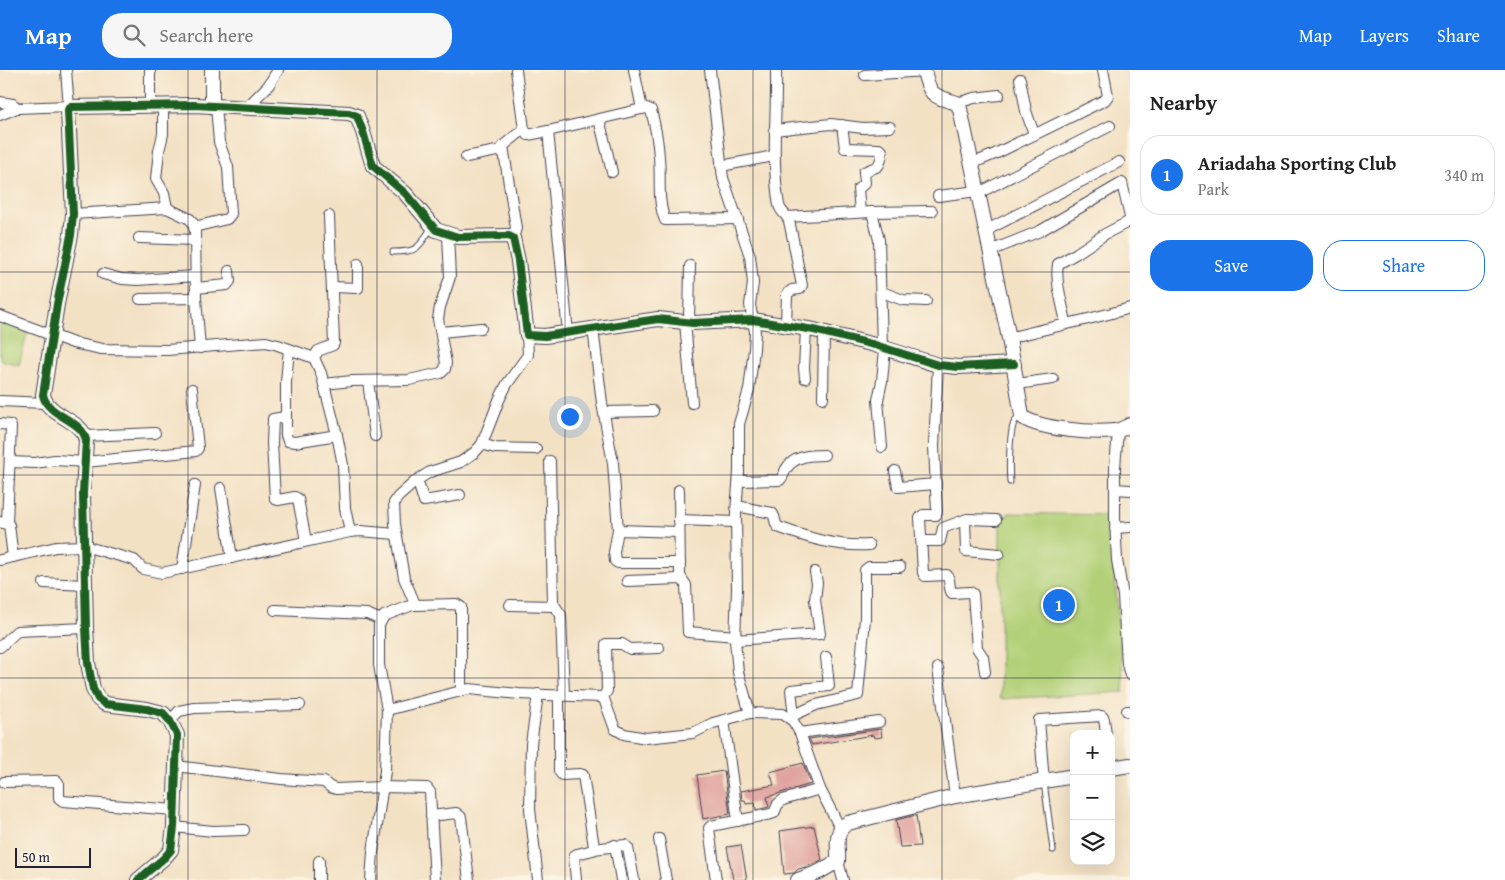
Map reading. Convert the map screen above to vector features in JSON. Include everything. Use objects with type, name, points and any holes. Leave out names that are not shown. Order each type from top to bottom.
[{"type":"street","points":[[45,403],[43,393],[73,214],[66,70]]},
{"type":"street","points":[[150,70],[163,134],[156,178],[164,193],[167,208]]},
{"type":"street","points":[[194,227],[227,220],[231,214],[228,167],[219,142],[212,70]]},
{"type":"street","points":[[246,108],[268,86],[278,70]]},
{"type":"street","points":[[516,70],[524,129],[528,136],[646,108],[651,110],[653,119],[659,155],[661,205],[666,220],[738,219]]},
{"type":"street","points":[[634,70],[642,109]]},
{"type":"street","points":[[711,70],[721,166],[728,194],[750,256],[753,283],[750,305],[755,342],[750,384],[739,424],[735,638],[738,672],[750,713]]},
{"type":"street","points":[[776,70],[777,100],[774,156],[779,207],[787,217],[802,285],[800,289],[792,290],[787,294],[786,325]]},
{"type":"street","points":[[971,164],[1107,98],[1103,70]]},
{"type":"street","points":[[865,74],[925,71],[929,86],[935,96],[957,103],[974,98],[999,95]]},
{"type":"street","points":[[1020,79],[1026,112],[1034,134]]},
{"type":"street","points":[[0,102],[13,104],[17,108]]},
{"type":"street","points":[[957,103],[960,109],[1009,338],[1022,416],[1027,421],[1049,428],[1102,432],[1124,428],[1115,489],[1115,528],[1117,560],[1126,584],[1124,596],[1127,664],[1130,675]]},
{"type":"street","points":[[0,115],[17,108],[74,106],[214,106],[349,113],[357,116],[364,132],[373,166],[405,193],[417,206],[432,228],[458,237],[509,236],[513,238]]},
{"type":"street","points":[[599,119],[612,172]]},
{"type":"street","points":[[774,130],[842,125],[863,128],[890,126]]},
{"type":"street","points":[[842,125],[845,148],[879,149],[882,151],[879,165],[864,172],[865,183],[858,188],[860,212]]},
{"type":"street","points":[[938,196],[977,192],[1110,126]]},
{"type":"street","points":[[414,605],[404,578],[396,534],[394,502],[417,480],[430,472],[461,462],[475,452],[482,444],[507,384],[528,355],[518,261],[513,238],[516,228],[502,150],[502,146],[505,143],[524,129]]},
{"type":"street","points":[[548,131],[568,333]]},
{"type":"street","points":[[466,157],[502,150]]},
{"type":"street","points":[[721,166],[774,156]]},
{"type":"street","points":[[985,231],[1119,162]]},
{"type":"street","points":[[990,251],[1040,230],[1122,183],[1130,217]]},
{"type":"street","points":[[73,214],[167,208],[187,217],[193,223],[200,348]]},
{"type":"street","points":[[787,217],[860,212],[932,211]]},
{"type":"street","points":[[872,212],[880,240],[883,348],[882,381],[878,400],[882,447]]},
{"type":"street","points":[[314,358],[318,351],[334,344],[329,216]]},
{"type":"street","points":[[1066,324],[1058,282],[1058,264],[1105,234],[1130,221]]},
{"type":"street","points":[[324,384],[368,380],[409,380],[443,372],[446,363],[438,319],[450,277],[448,235]]},
{"type":"street","points":[[139,238],[195,240]]},
{"type":"street","points":[[332,287],[358,288],[358,264]]},
{"type":"street","points":[[690,266],[687,322],[692,404]]},
{"type":"street","points":[[140,299],[196,293],[227,285],[230,281],[229,271]]},
{"type":"street","points":[[103,274],[132,280],[195,276]]},
{"type":"street","points":[[882,292],[903,300],[926,301]]},
{"type":"street","points":[[1009,338],[1105,316],[1130,308]]},
{"type":"street","points":[[0,316],[53,337],[81,346],[102,349],[167,350],[258,342],[278,345],[314,358],[324,384],[337,436],[343,465],[345,508],[350,532]]},
{"type":"street","points":[[527,335],[545,336],[658,319],[687,322],[753,320],[824,332],[938,365],[958,367],[1014,364]]},
{"type":"street","points":[[441,332],[481,328]]},
{"type":"street","points":[[593,328],[613,463],[618,530],[614,552],[616,562],[680,562]]},
{"type":"street","points":[[805,378],[806,329]]},
{"type":"street","points":[[823,398],[824,332]]},
{"type":"street","points":[[289,349],[285,417],[286,435],[289,442],[337,436]]},
{"type":"street","points":[[938,365],[934,446],[936,514],[923,515],[920,518],[924,575],[947,575],[952,593],[970,592],[973,594],[977,648],[983,657],[985,672]]},
{"type":"street","points":[[1017,384],[1052,378]]},
{"type":"street","points":[[368,380],[375,436]]},
{"type":"street","points":[[10,462],[36,463],[55,460],[85,462],[197,450],[192,390]]},
{"type":"street","points":[[0,401],[45,403],[79,428],[85,436],[83,493],[86,628],[89,670],[93,689],[98,699],[105,704],[163,713],[178,734],[172,847],[169,853],[138,880]]},
{"type":"street","points":[[604,412],[653,411]]},
{"type":"street","points":[[285,417],[273,419],[272,443],[275,499],[295,497],[298,499],[306,541]]},
{"type":"street","points":[[0,424],[11,425],[10,462],[4,522],[10,528],[13,557]]},
{"type":"street","points":[[85,436],[155,432]]},
{"type":"street","points":[[482,444],[495,448],[536,449]]},
{"type":"street","points":[[739,480],[780,480],[788,466],[799,458],[824,455]]},
{"type":"street","points":[[550,461],[554,606]]},
{"type":"street","points":[[895,471],[898,486],[936,484]]},
{"type":"street","points":[[417,480],[424,501],[460,495]]},
{"type":"street","points":[[182,569],[195,485]]},
{"type":"street","points":[[221,488],[232,558]]},
{"type":"street","points":[[1115,489],[1130,490]]},
{"type":"street","points":[[679,490],[681,579]]},
{"type":"street","points":[[737,506],[772,512],[778,527],[817,541],[850,546],[870,545]]},
{"type":"street","points":[[679,520],[736,522]]},
{"type":"street","points":[[922,541],[940,540],[943,528],[965,520],[996,520]]},
{"type":"street","points":[[965,520],[966,552],[999,554]]},
{"type":"street","points":[[1115,528],[1130,527]]},
{"type":"street","points":[[618,530],[679,532]]},
{"type":"street","points":[[0,560],[56,547],[84,546],[134,560],[143,569],[160,573],[350,532],[396,534]]},
{"type":"street","points":[[603,697],[615,729],[624,734],[646,738],[693,733],[713,723],[750,713],[775,713],[792,716],[816,705],[858,695],[865,618],[865,570],[869,567],[900,567]]},
{"type":"street","points":[[627,581],[681,579],[686,583],[688,632],[735,638],[820,634],[815,600],[817,580],[815,572]]},
{"type":"street","points":[[44,583],[85,585]]},
{"type":"street","points":[[371,880],[382,787],[387,710],[379,665],[379,625],[384,616],[414,605],[456,604],[461,607],[461,691]]},
{"type":"street","points":[[510,604],[554,606],[561,612],[562,695],[560,773],[562,775],[582,774],[584,777],[594,849]]},
{"type":"street","points":[[275,610],[359,613],[381,620]]},
{"type":"street","points":[[0,647],[16,631],[86,628]]},
{"type":"street","points":[[603,697],[607,691],[606,644],[622,644],[630,649],[659,648]]},
{"type":"street","points":[[826,657],[829,686],[791,690],[790,692],[792,716],[820,789],[840,828],[838,861],[843,880]]},
{"type":"street","points":[[938,668],[955,796]]},
{"type":"street","points":[[387,710],[469,689],[603,697]]},
{"type":"street","points":[[538,694],[531,744],[530,809],[538,880]]},
{"type":"street","points":[[170,721],[179,711],[194,708],[300,705]]},
{"type":"street","points":[[1044,782],[1039,720],[1102,716],[1105,730]]},
{"type":"street","points":[[724,720],[738,821]]},
{"type":"street","points":[[800,733],[879,722]]},
{"type":"street","points":[[1115,767],[1130,765]]},
{"type":"street","points":[[176,766],[281,780],[324,782],[336,789],[427,788],[430,792],[435,880]]},
{"type":"street","points":[[840,828],[848,823],[955,796],[1070,777]]},
{"type":"street","points":[[4,782],[57,781],[59,784],[59,798],[63,801],[174,810]]},
{"type":"street","points":[[716,880],[709,828],[711,826],[774,813],[778,804],[783,800],[820,789]]},
{"type":"street","points":[[431,816],[456,813],[461,817],[469,880]]},
{"type":"street","points":[[174,827],[213,831],[244,830]]},
{"type":"street","points":[[659,839],[666,880]]},
{"type":"street","points":[[576,880],[574,856],[594,849],[624,844],[627,846],[634,880]]},
{"type":"street","points":[[614,845],[621,880]]},
{"type":"street","points":[[319,861],[319,880]]},
{"type":"street","points":[[798,880],[819,872],[838,861]]},
{"type":"lane","points":[[393,252],[410,252],[415,250],[432,228]]},
{"type":"lane","points":[[1010,482],[1009,461],[1014,425],[1017,419],[1022,416]]},
{"type":"lane","points":[[1044,782],[1052,850]]},
{"type":"green space","points":[[0,319],[28,330],[19,365],[0,360]]},
{"type":"green space","points":[[1008,513],[1104,515],[1104,518],[1110,518],[1124,692],[1000,699],[1000,516],[1008,516]]},
{"type":"building","points":[[881,729],[882,737],[874,738],[873,735],[812,745],[809,739]]},
{"type":"building","points":[[803,763],[811,784],[767,797],[769,807],[756,810],[755,803],[746,804],[745,800],[742,800],[741,791],[774,785],[770,772]]},
{"type":"building","points":[[724,771],[730,814],[703,819],[697,775]]},
{"type":"building","points":[[916,815],[920,846],[900,847],[896,820]]},
{"type":"building","points":[[814,826],[822,860],[798,869],[794,873],[784,874],[780,831]]},
{"type":"building","points":[[741,845],[747,880],[733,880],[727,847]]},
{"type":"cycle path","points":[[138,880],[171,850],[174,827],[177,735],[170,721],[163,713],[105,704],[98,699],[93,689],[88,663],[86,628],[83,493],[86,440],[78,427],[51,408],[43,395],[73,214],[68,110],[70,107],[194,105],[349,113],[357,116],[373,166],[405,193],[436,230],[458,237],[509,236],[513,238],[518,261],[527,335],[545,336],[658,319],[693,323],[753,320],[814,330],[875,345],[938,365],[958,367],[1014,364]]},
{"type":"place","name":"Ariadaha Sporting Club","points":[[1059,605]]}]
